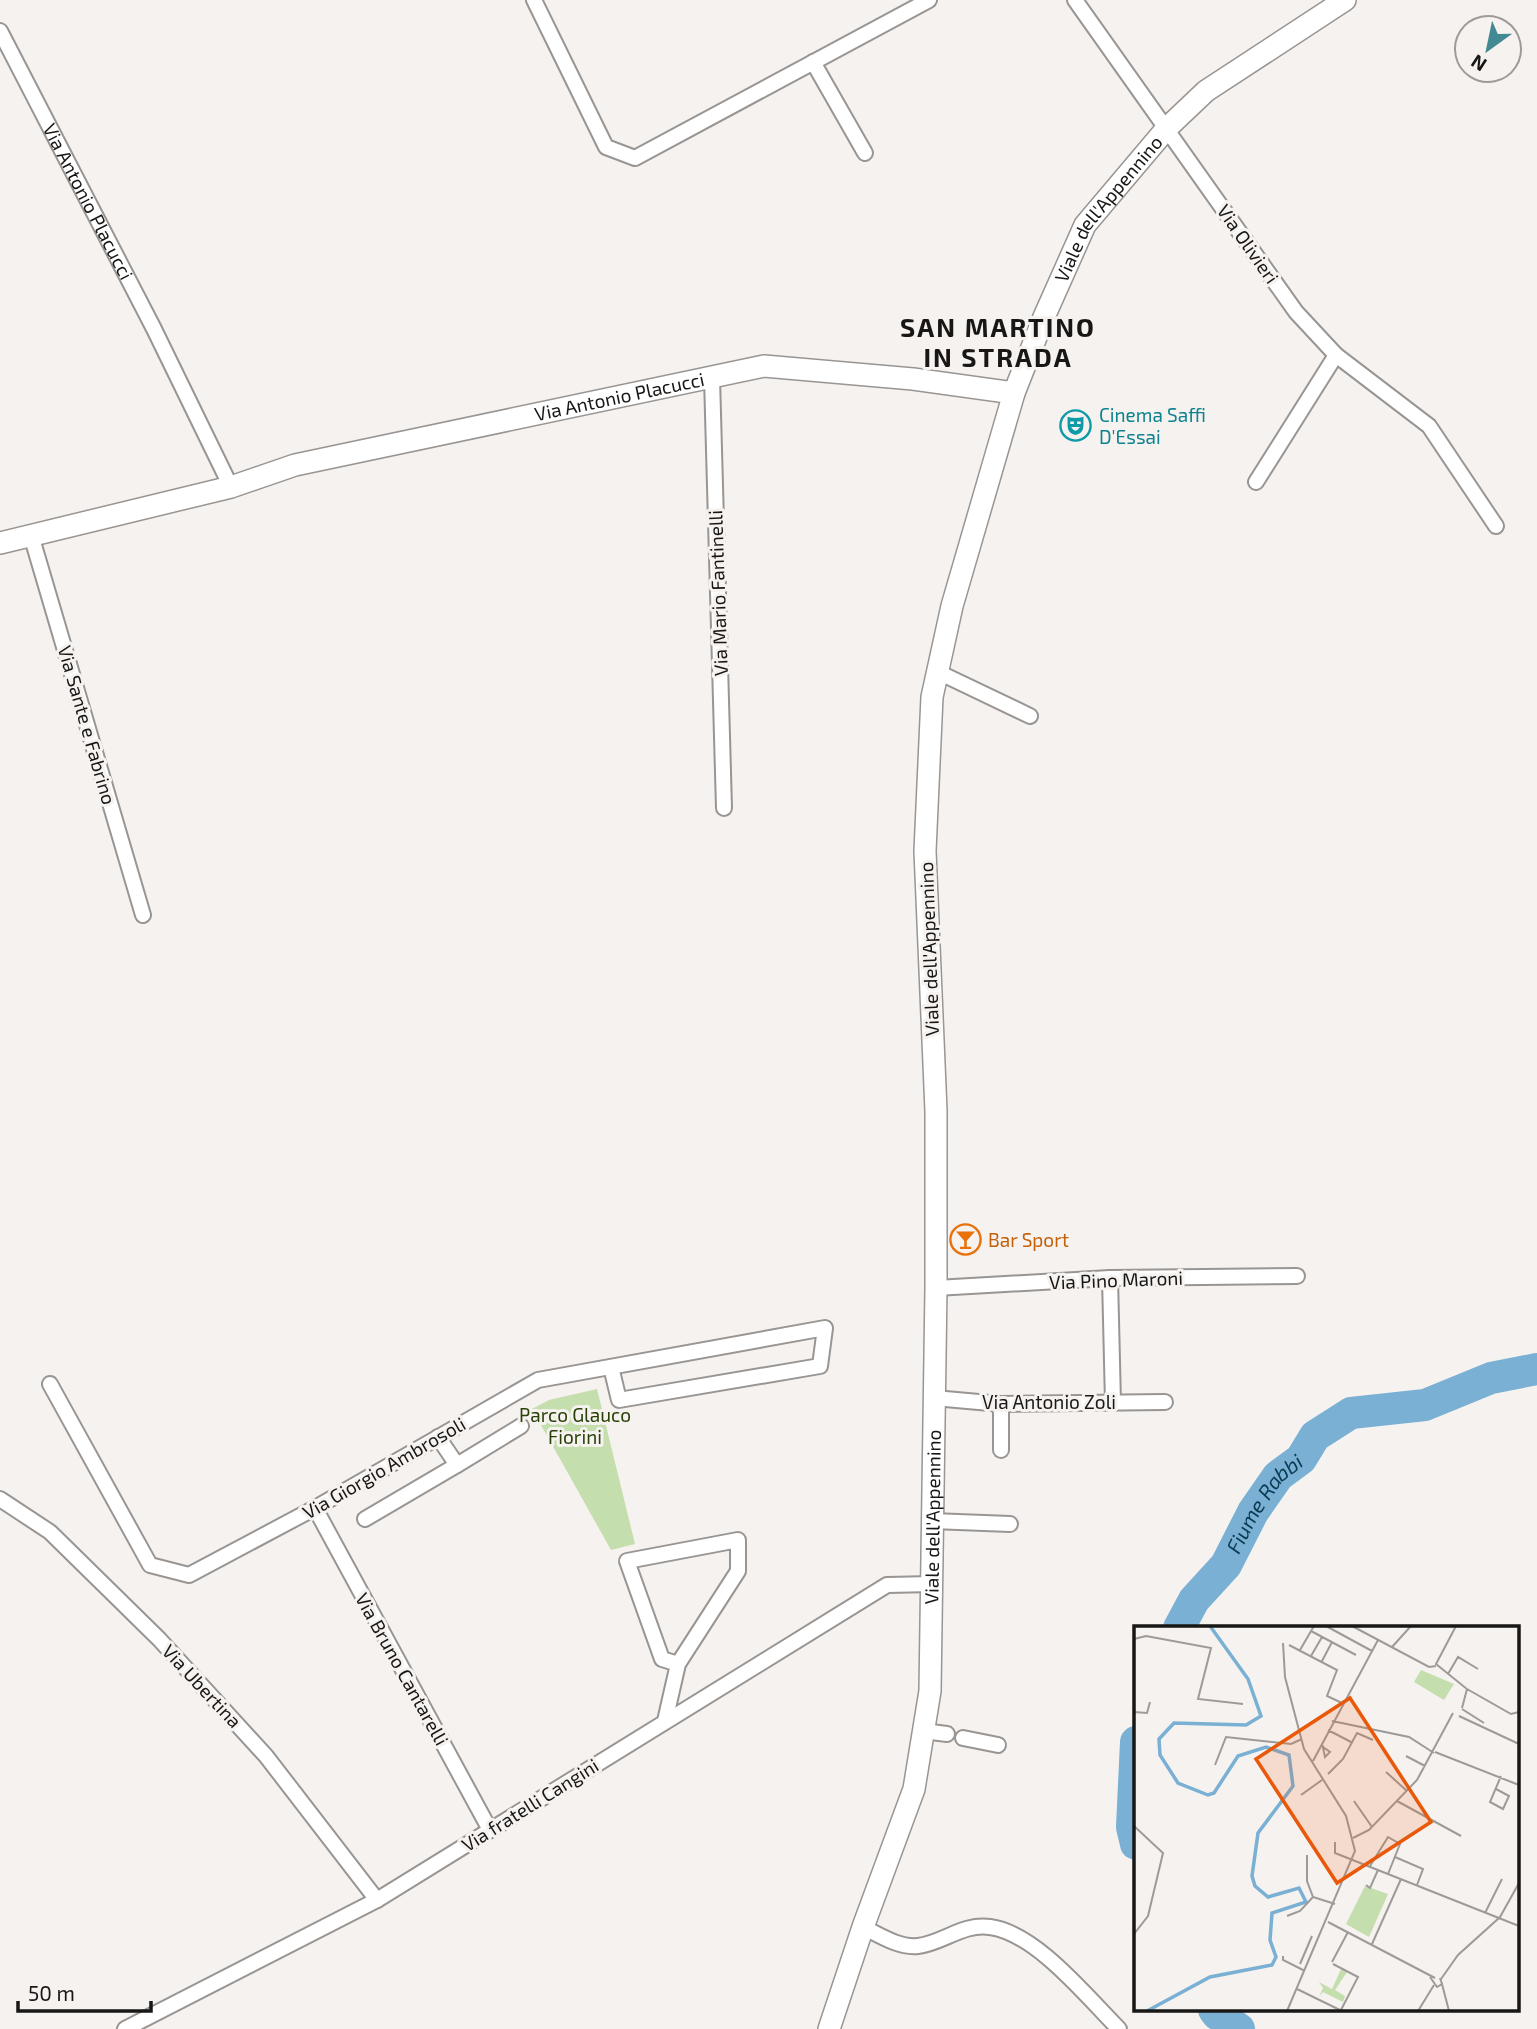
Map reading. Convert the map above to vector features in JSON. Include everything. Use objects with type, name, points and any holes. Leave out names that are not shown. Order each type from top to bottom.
[{"type":"main road","name":"Viale dell'Appennino","points":[[829,2029],[914,1788],[930,1691],[936,1111],[925,851],[932,697],[953,606],[1014,393],[1085,225],[1167,128],[1206,91],[1345,0]]},
{"type":"main road","name":"Via Antonio Placucci","points":[[0,543],[231,487],[295,465],[764,366],[914,379],[1014,393]]},
{"type":"street","points":[[534,0],[606,148],[635,158],[929,0]]},
{"type":"street","name":"Via Olivieri","points":[[1075,0],[1296,312],[1336,355],[1429,426],[1496,526]]},
{"type":"street","name":"Via Antonio Placucci","points":[[0,31],[155,329],[231,487]]},
{"type":"street","points":[[813,62],[865,153]]},
{"type":"street","points":[[1256,482],[1336,355]]},
{"type":"street","name":"Via Mario Fantinelli","points":[[712,378],[724,808]]},
{"type":"street","name":"Via Sante e Fabrino","points":[[32,535],[144,915]]},
{"type":"street","points":[[938,672],[1030,716]]},
{"type":"street","name":"Via Pino Maroni","points":[[936,1288],[1110,1278],[1297,1276]]},
{"type":"street","points":[[1110,1278],[1113,1403]]},
{"type":"street","name":"Via Giorgio Ambrosoli","points":[[50,1384],[150,1565],[188,1575],[315,1507],[538,1380],[825,1328],[820,1366],[619,1400],[611,1367]]},
{"type":"street","name":"Via Antonio Zoli","points":[[934,1398],[1001,1404],[1165,1402]]},
{"type":"street","points":[[1000,1450],[1001,1404]]},
{"type":"street","points":[[365,1519],[521,1426]]},
{"type":"street","points":[[438,1437],[457,1465]]},
{"type":"street","name":"Via Ubertina","points":[[0,1499],[50,1532],[159,1639],[266,1756],[377,1900]]},
{"type":"street","name":"Via Bruno Cantarelli","points":[[315,1507],[490,1830]]},
{"type":"street","points":[[932,1521],[1010,1524]]},
{"type":"street","points":[[665,1721],[678,1664],[738,1571],[738,1540],[627,1561],[662,1659],[678,1664]]},
{"type":"street","name":"Via fratelli Cangini","points":[[130,2028],[377,1900],[887,1585],[932,1584]]},
{"type":"street","points":[[923,1731],[947,1734]]},
{"type":"street","points":[[963,1738],[998,1745]]},
{"type":"street","points":[[863,1927],[888,1940],[918,1946],[972,1927],[990,1927],[1011,1933],[1049,1959],[1119,2029]]},
{"type":"green space","name":"Parco Glauco Fiorini","points":[[597,1389],[635,1544],[611,1550],[532,1409],[549,1400]]},
{"type":"waterway","name":"Fiume Rabbi","points":[[1180,1626],[1194,1600],[1226,1565],[1253,1512],[1278,1476],[1301,1459],[1315,1436],[1351,1413],[1425,1405],[1491,1378],[1537,1369]]},
{"type":"waterway","name":"Fiume Rabbi","points":[[1134,1784],[1134,1836]]},
{"type":"waterway","name":"Fiume Rabbi","points":[[1215,2011],[1239,2029]]},
{"type":"place","name":"Cinema Saffi D'Essai","points":[[1076,426]]},
{"type":"place","name":"Bar Sport","points":[[965,1240]]},
{"type":"district","name":"SAN MARTINO IN STRADA","points":[[998,343]]}]
